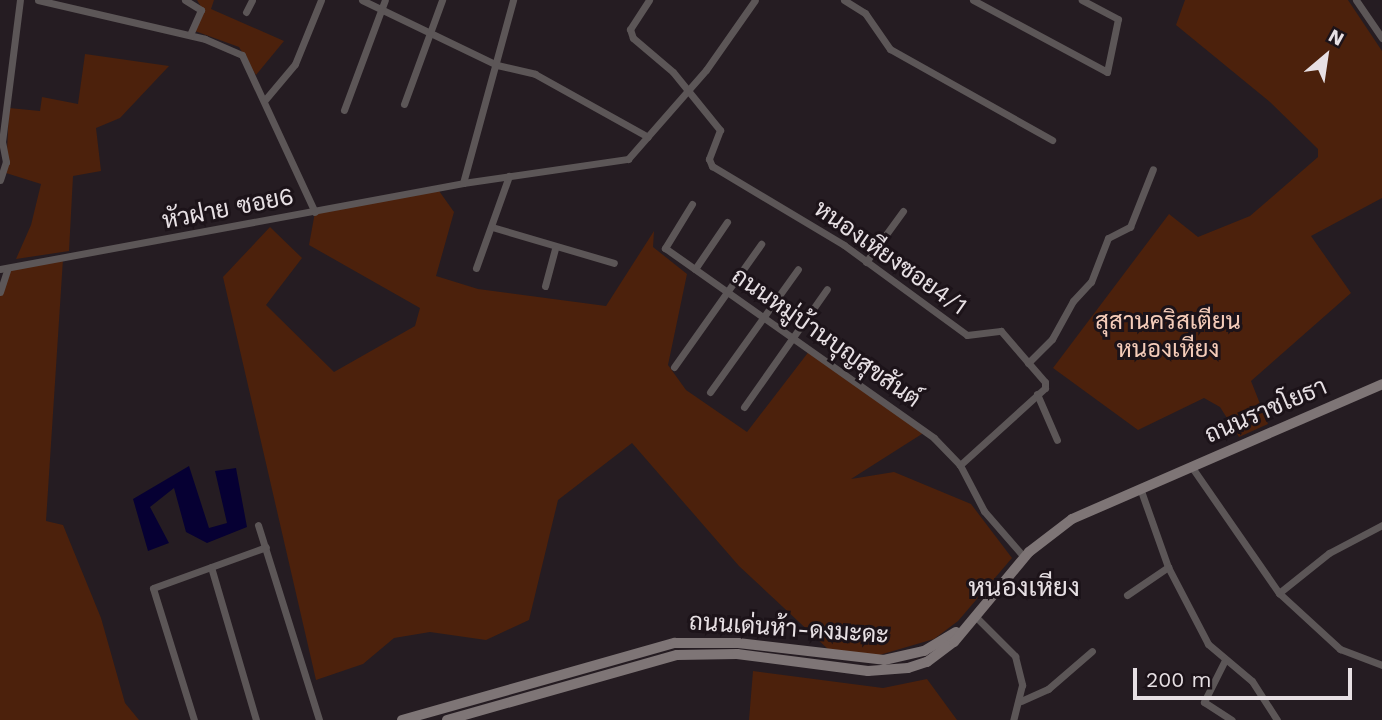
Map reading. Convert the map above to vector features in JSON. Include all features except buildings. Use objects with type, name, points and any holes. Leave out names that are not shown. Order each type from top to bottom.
[{"type":"main road","name":"ถนนราชโยธา","points":[[1166,476],[1382,384]]},
{"type":"main road","name":"ถนนเด่นห้า-ดงมะดะ","points":[[447,720],[677,655],[737,654],[908,668],[927,662],[967,625],[1024,557],[1072,519],[1166,476]]},
{"type":"main road","name":"ถนนเด่นห้า-ดงมะดะ","points":[[402,720],[675,643],[738,643],[868,666]]},
{"type":"street","points":[[0,180],[6,162],[2,154],[20,0]]},
{"type":"street","points":[[38,0],[190,36],[242,55],[314,212]]},
{"type":"street","points":[[185,0],[201,10],[190,36]]},
{"type":"street","points":[[246,12],[252,0]]},
{"type":"street","points":[[264,101],[295,64],[321,0]]},
{"type":"street","points":[[362,0],[497,65],[535,74],[648,137]]},
{"type":"street","points":[[344,110],[385,0]]},
{"type":"street","points":[[404,104],[442,0]]},
{"type":"street","points":[[463,183],[513,0]]},
{"type":"street","points":[[649,0],[629,29],[634,38],[689,91]]},
{"type":"street","name":"หัวฝาย ซอย6","points":[[4,268],[463,183],[628,159],[689,91],[755,0]]},
{"type":"street","points":[[844,0],[865,13],[890,49],[1052,140]]},
{"type":"street","points":[[972,1],[1107,72],[1118,19],[1082,0]]},
{"type":"street","points":[[1356,0],[1382,38]]},
{"type":"street","name":"หนองเหียงซอย4/1","points":[[689,91],[720,130],[709,159],[712,166],[866,261],[967,335],[1000,331],[1045,382],[1037,394]]},
{"type":"street","points":[[1028,363],[1052,339],[1073,301],[1091,282],[1108,238],[1130,226],[1153,169]]},
{"type":"street","points":[[476,268],[509,176]]},
{"type":"street","name":"ถนนหมู่บ้านบุญสุขสันต์","points":[[692,204],[665,248],[934,438],[960,466],[984,512],[1024,557]]},
{"type":"street","points":[[866,261],[903,211]]},
{"type":"street","points":[[695,269],[727,222]]},
{"type":"street","points":[[492,227],[614,264]]},
{"type":"street","points":[[674,367],[761,244]]},
{"type":"street","points":[[545,286],[555,248]]},
{"type":"street","points":[[0,292],[4,268]]},
{"type":"street","points":[[710,392],[798,269]]},
{"type":"street","points":[[744,407],[827,289]]},
{"type":"street","points":[[960,466],[1037,394],[1057,440]]},
{"type":"street","points":[[1191,466],[1279,593],[1340,649],[1382,665]]},
{"type":"street","points":[[1140,487],[1168,567],[1208,644],[1252,681],[1277,720]]},
{"type":"street","points":[[258,525],[319,720]]},
{"type":"street","points":[[1279,593],[1329,553],[1382,525]]},
{"type":"street","points":[[194,720],[153,588],[266,547]]},
{"type":"street","points":[[211,567],[256,720]]},
{"type":"street","points":[[1127,595],[1168,567]]},
{"type":"street","points":[[975,616],[1015,656],[1022,685],[1021,701],[1013,720]]},
{"type":"street","points":[[1021,701],[1048,689],[1092,651]]},
{"type":"street","points":[[1225,660],[1203,702],[1232,720]]},
{"type":"green space","points":[[197,0],[214,0],[211,9],[284,41],[256,75],[239,47],[195,31],[203,10]]},
{"type":"green space","name":"สุสานคริสเตียน หนองเหียง","points":[[1185,0],[1348,0],[1382,51],[1382,198],[1311,236],[1351,293],[1251,381],[1268,424],[1239,437],[1220,407],[1204,398],[1138,430],[1053,368],[1169,214],[1198,237],[1250,216],[1318,157],[1318,149],[1270,102],[1176,25]]},
{"type":"green space","points":[[85,54],[169,66],[120,118],[96,128],[101,171],[73,176],[69,251],[16,259],[31,225],[41,184],[6,173],[9,108],[40,111],[42,97],[78,104]]},
{"type":"green space","points":[[437,188],[454,212],[436,276],[478,289],[606,306],[654,231],[653,247],[687,274],[668,365],[686,390],[747,432],[810,350],[925,432],[851,479],[894,472],[971,504],[1012,558],[958,621],[934,639],[876,656],[829,650],[739,566],[632,443],[558,500],[529,620],[486,640],[430,632],[394,638],[363,664],[316,680],[223,277],[270,227],[302,258],[266,305],[334,372],[415,326],[420,308],[309,245],[315,212]]},
{"type":"green space","points":[[63,259],[46,521],[63,525],[101,618],[125,703],[139,720],[0,720],[0,292],[8,268]]},
{"type":"green space","points":[[753,671],[883,688],[927,679],[957,720],[749,720]]},
{"type":"shaded area","points":[[189,466],[209,528],[227,523],[215,471],[236,468],[247,527],[207,543],[186,532],[174,488],[150,507],[169,543],[148,551],[133,499]]},
{"type":"district","name":"หนองเหียง","points":[[1024,588]]}]
